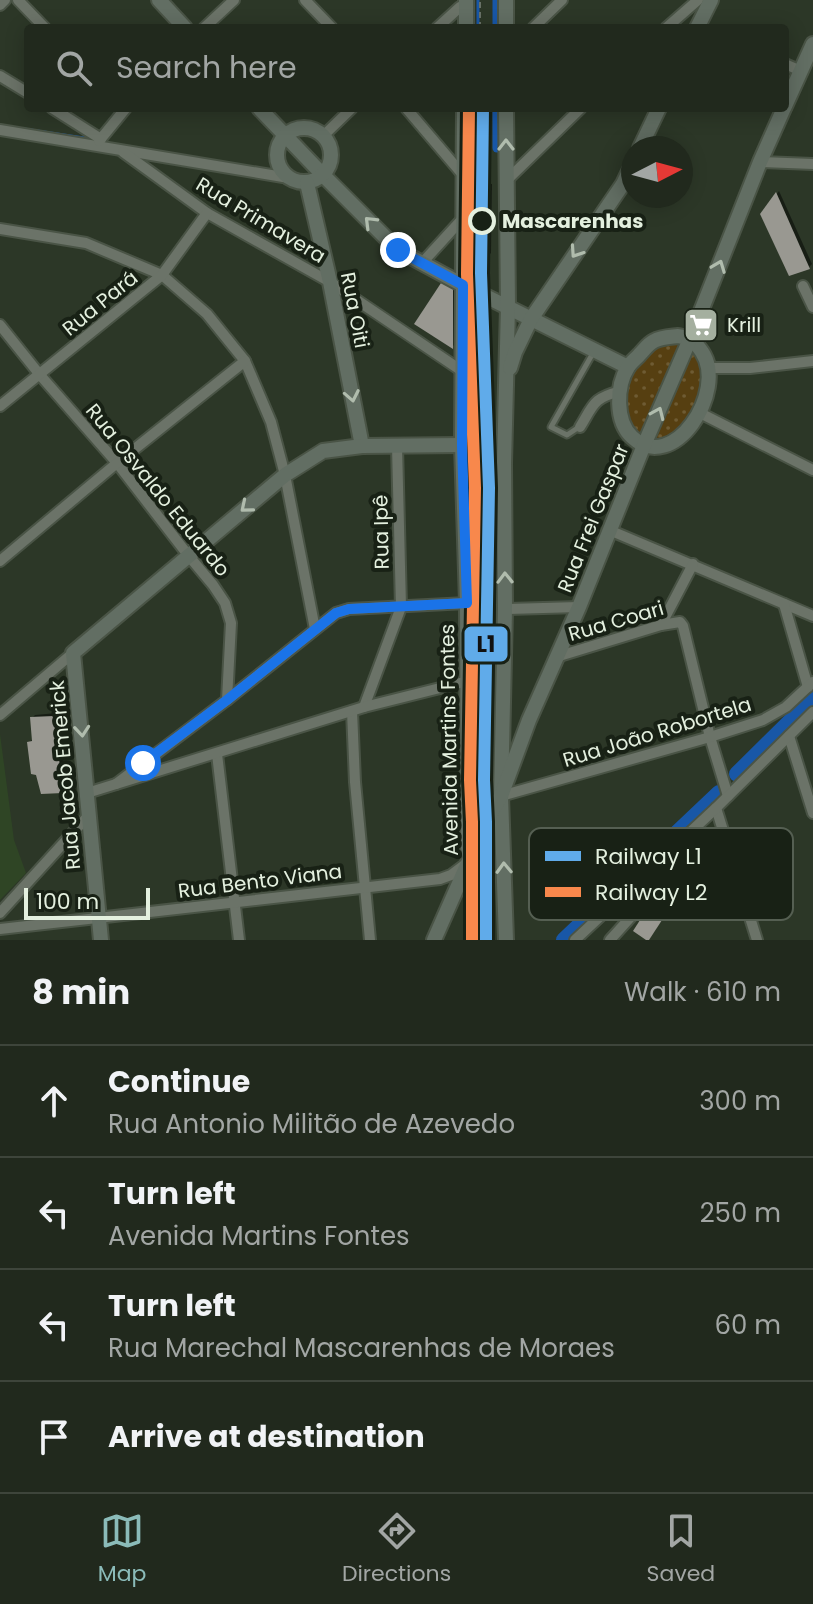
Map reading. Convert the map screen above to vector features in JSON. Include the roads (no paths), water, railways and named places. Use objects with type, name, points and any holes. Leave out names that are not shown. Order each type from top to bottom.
[{"type":"street","points":[[0,5],[5,0]]},
{"type":"street","points":[[18,0],[41,24]]},
{"type":"street","points":[[159,0],[181,24]]},
{"type":"street","points":[[208,24],[234,0]]},
{"type":"street","points":[[305,0],[328,24]]},
{"type":"street","points":[[506,0],[506,24]]},
{"type":"street","points":[[537,24],[562,0]]},
{"type":"street","points":[[671,24],[698,0]]},
{"type":"street","points":[[703,24],[711,0]]},
{"type":"street","points":[[441,24],[461,4]]},
{"type":"street","points":[[461,4],[465,24]]},
{"type":"street","points":[[679,17],[695,24]]},
{"type":"street","name":"Rua Frei Gaspar","points":[[789,96],[813,44]]},
{"type":"street","points":[[789,66],[801,71]]},
{"type":"street","points":[[0,76],[24,91]]},
{"type":"street","points":[[57,112],[98,143]]},
{"type":"street","points":[[98,143],[122,112]]},
{"type":"street","points":[[263,112],[398,250],[463,285],[482,288],[508,307],[628,367]]},
{"type":"street","points":[[323,136],[348,112]]},
{"type":"street","points":[[409,112],[463,175]]},
{"type":"street","name":"Avenida Martins Fontes","points":[[464,112],[463,175],[469,212],[463,285],[462,445],[467,603],[468,847],[474,882],[474,940]]},
{"type":"street","points":[[506,112],[508,307],[503,490],[505,609],[498,790],[506,940]]},
{"type":"street","points":[[505,182],[577,112]]},
{"type":"street","points":[[646,136],[657,112]]},
{"type":"street","name":"Rua Frei Gaspar","points":[[434,940],[579,607],[782,112]]},
{"type":"street","points":[[0,130],[98,143],[123,152],[307,183],[323,175],[331,160],[329,143],[316,131],[300,128],[284,136],[277,150],[277,158],[279,166],[289,178]]},
{"type":"street","name":"Rua Primavera","points":[[123,152],[207,213],[330,282],[462,371]]},
{"type":"street","points":[[760,162],[813,164]]},
{"type":"street","name":"Rua Oiti","points":[[307,183],[362,446]]},
{"type":"street","points":[[505,385],[515,352],[531,319],[621,187]]},
{"type":"street","points":[[422,263],[469,212]]},
{"type":"street","name":"Rua Pará","points":[[0,406],[162,275],[207,213]]},
{"type":"street","points":[[0,229],[86,243],[162,275],[207,314],[245,361],[271,422],[285,475],[315,629]]},
{"type":"street","points":[[803,286],[812,303]]},
{"type":"street","name":"Rua Osvaldo Eduardo","points":[[0,325],[117,463],[225,603],[231,623],[227,700]]},
{"type":"street","points":[[678,336],[690,339],[705,357],[708,368],[708,388],[700,413],[688,429],[667,445],[644,445],[625,428],[620,414],[621,391],[628,367],[651,342],[678,336]]},
{"type":"street","points":[[0,561],[245,361]]},
{"type":"street","points":[[708,368],[750,368],[813,361]]},
{"type":"street","points":[[580,427],[596,401],[602,396],[621,391]]},
{"type":"street","points":[[700,413],[813,470]]},
{"type":"street","points":[[0,715],[285,475],[323,451],[362,446],[462,445]]},
{"type":"street","name":"Rua Ipê","points":[[364,707],[401,607],[397,446]]},
{"type":"street","points":[[609,530],[813,616]]},
{"type":"street","points":[[661,625],[693,564]]},
{"type":"street","points":[[116,784],[336,613],[349,609],[467,603]]},
{"type":"street","points":[[784,604],[811,684]]},
{"type":"street","points":[[505,609],[579,607]]},
{"type":"street","name":"Rua Coari","points":[[556,657],[680,622],[710,737]]},
{"type":"street","name":"Rua Jacob Emerick","points":[[73,653],[101,940]]},
{"type":"street","points":[[87,793],[364,707],[468,681]]},
{"type":"street","name":"Rua João Robortela","points":[[498,790],[710,737],[763,720],[786,707],[811,684]]},
{"type":"street","points":[[352,711],[355,782],[370,940]]},
{"type":"street","points":[[695,828],[813,712]]},
{"type":"street","points":[[503,715],[515,721],[529,720]]},
{"type":"street","points":[[789,736],[812,807]]},
{"type":"street","points":[[710,737],[727,794]]},
{"type":"street","points":[[217,754],[239,940]]},
{"type":"street","points":[[716,808],[722,828]]},
{"type":"street","points":[[0,913],[89,815]]},
{"type":"street","name":"Rua Bento Viana","points":[[0,929],[440,879],[451,875],[470,860]]},
{"type":"street","points":[[580,938],[599,920]]},
{"type":"street","points":[[610,940],[628,920]]},
{"type":"street","points":[[751,920],[757,940]]},
{"type":"lane","points":[[580,427],[567,435],[551,427],[595,351]]},
{"type":"waterway","points":[[478,0],[478,24]]},
{"type":"waterway","points":[[497,0],[497,24]]},
{"type":"waterway","points":[[476,193],[477,112]]},
{"type":"waterway","points":[[497,112],[497,148]]},
{"type":"waterway","points":[[24,129],[84,138]]},
{"type":"waterway","points":[[737,774],[813,699]]},
{"type":"waterway","points":[[682,828],[719,793]]},
{"type":"waterway","points":[[564,940],[585,920]]},
{"type":"rail line","name":"L2","points":[[469,112],[467,274],[475,488],[470,780],[472,940]]},
{"type":"rail line","name":"L1","points":[[483,112],[481,273],[489,488],[484,780],[486,940]]},
{"type":"place","name":"Mascarenhas","points":[[482,221]]},
{"type":"place","name":"Krill","points":[[701,325]]}]
